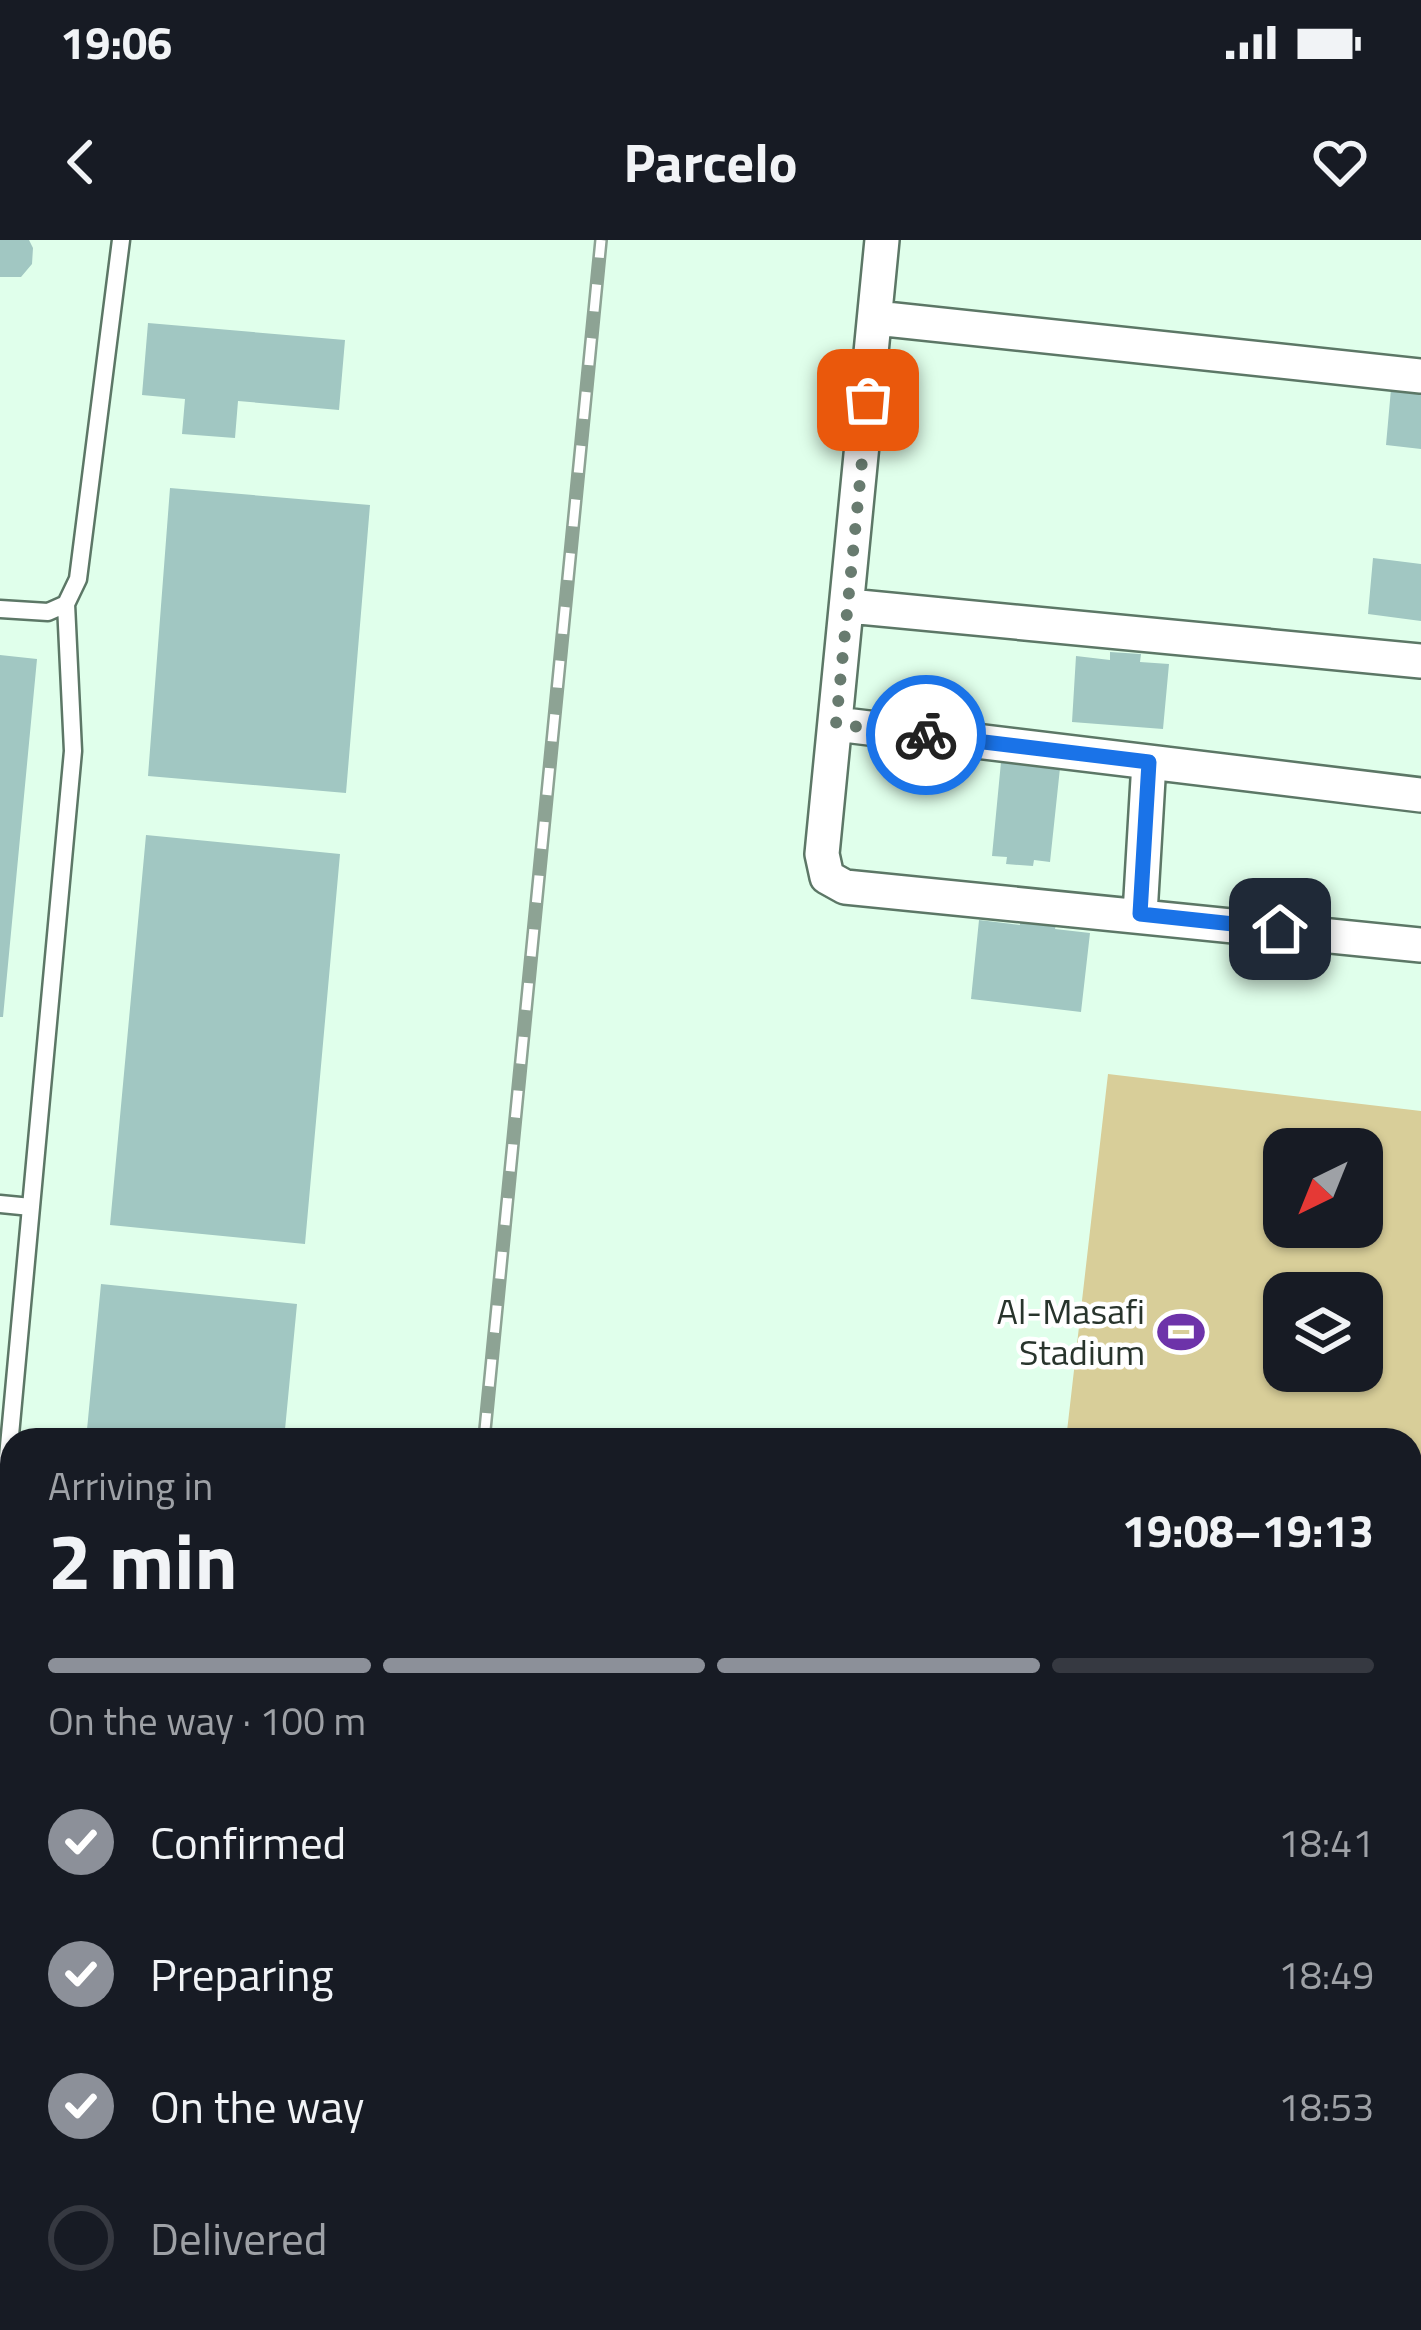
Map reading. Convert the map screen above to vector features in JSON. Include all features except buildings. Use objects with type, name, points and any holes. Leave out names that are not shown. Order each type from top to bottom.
[{"type":"street","points":[[883,240],[822,854],[827,877],[845,887],[1421,945]]},
{"type":"street","points":[[876,318],[1421,376]]},
{"type":"street","points":[[849,606],[1421,661]]},
{"type":"street","points":[[836,724],[1421,795]]},
{"type":"street","points":[[1140,914],[1149,762]]},
{"type":"lane","points":[[11,1428],[73,751],[66,604],[78,579],[121,240]]},
{"type":"lane","points":[[0,609],[48,612],[66,604]]},
{"type":"lane","points":[[0,1204],[31,1207]]},
{"type":"shaded area","name":"Al-Masafi Stadium","points":[[1108,1074],[1421,1111],[1421,1428],[1067,1428]]},
{"type":"railway","points":[[485,1428],[601,240]]},
{"type":"way so far","points":[[868,400],[836,724],[926,735]]},
{"type":"place","name":"Al-Masafi Stadium","points":[[1181,1332]]},
{"type":"route","points":[[926,735],[1149,762],[1140,914],[1280,929]]}]
